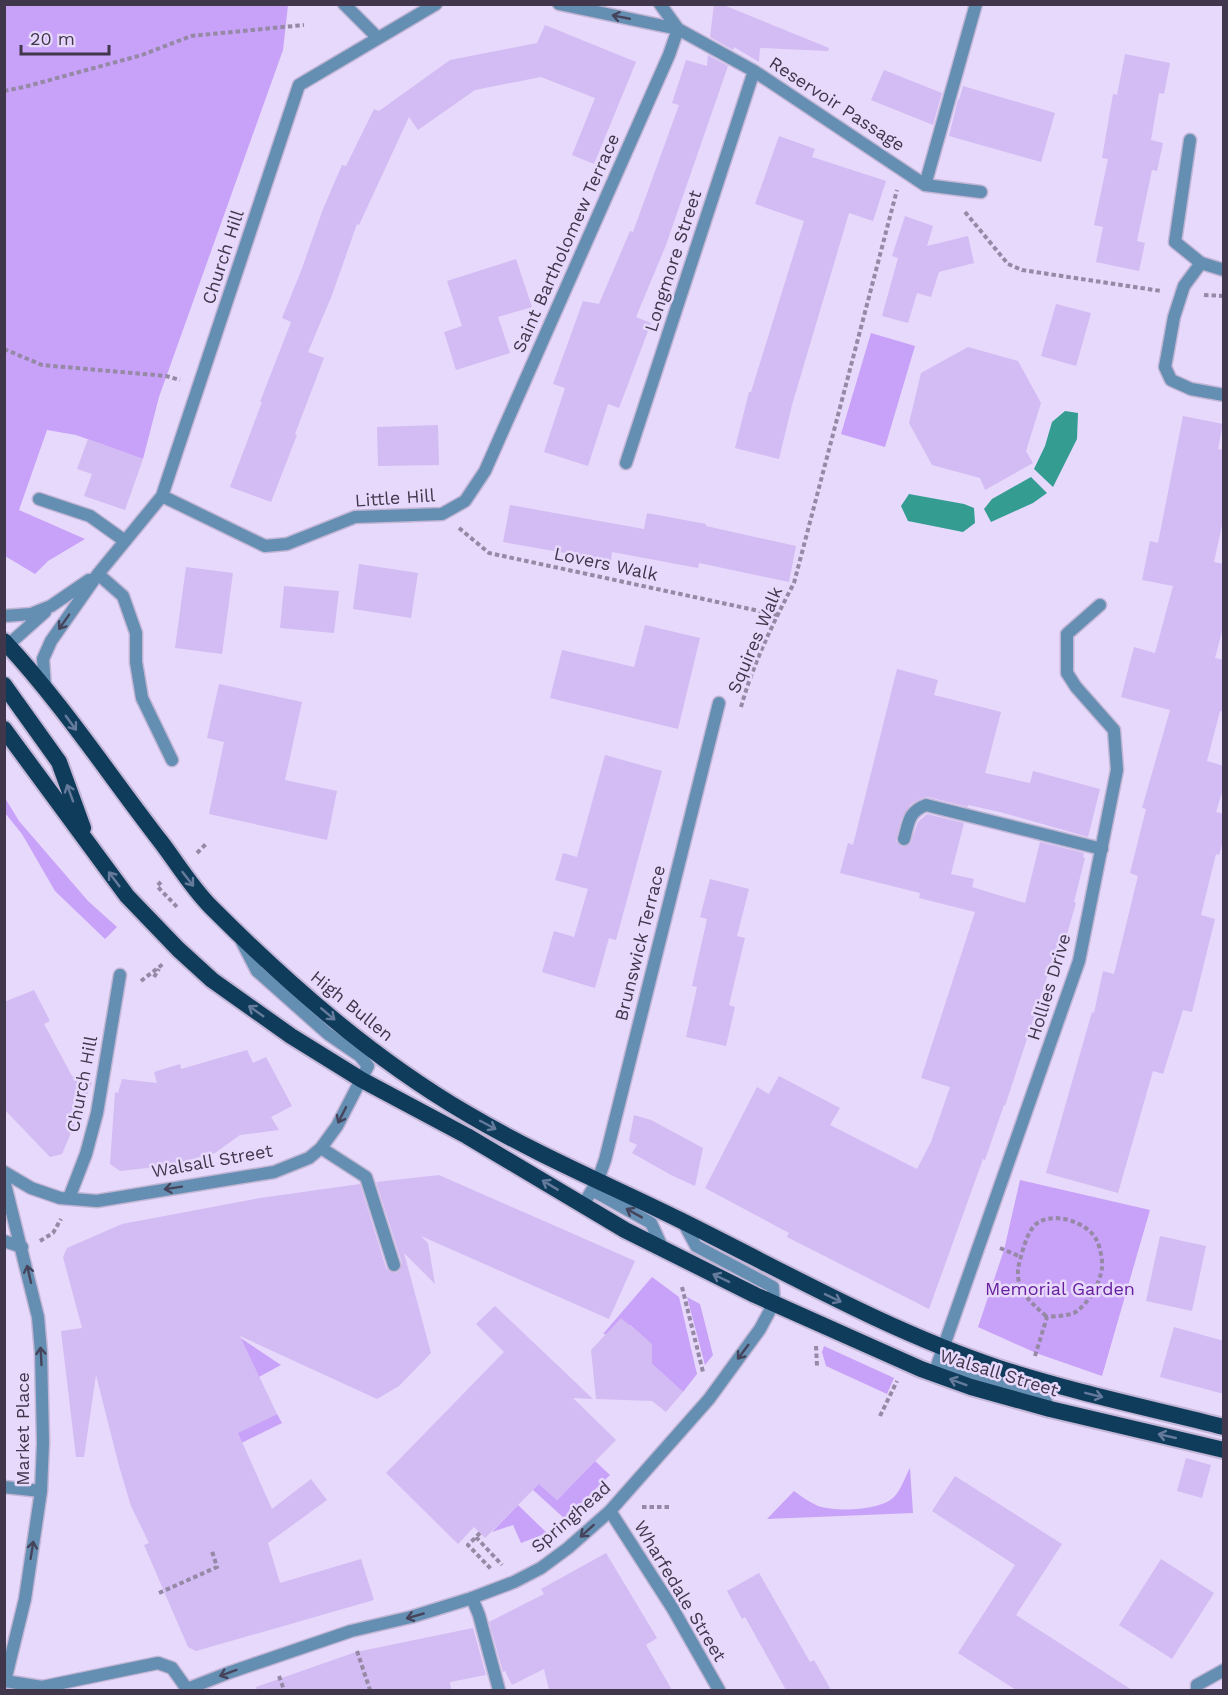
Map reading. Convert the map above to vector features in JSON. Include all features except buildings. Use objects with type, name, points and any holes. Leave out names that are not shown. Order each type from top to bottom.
[{"type":"highway","name":"High Bullen","points":[[6,645],[45,688],[208,903],[298,989],[351,1032],[412,1079],[468,1114],[595,1185],[683,1222],[780,1272]]},
{"type":"highway","points":[[4,685],[59,762],[91,848]]},
{"type":"highway","points":[[4,729],[127,896],[212,980],[291,1036],[362,1080],[467,1136],[625,1230],[774,1303]]},
{"type":"highway","name":"Walsall Street","points":[[780,1272],[867,1314],[939,1360],[971,1387],[1050,1409],[1224,1450]]},
{"type":"highway","name":"Walsall Street","points":[[774,1303],[939,1360],[998,1367],[1070,1388],[1224,1427]]},
{"type":"street","points":[[344,4],[378,38]]},
{"type":"street","name":"Church Hill","points":[[45,688],[43,659],[51,641],[98,574],[162,496],[299,85],[436,4]]},
{"type":"street","name":"Reservoir Passage","points":[[559,4],[678,29],[754,71],[925,185],[981,192]]},
{"type":"street","name":"Reservoir Passage","points":[[660,4],[678,29]]},
{"type":"street","points":[[925,185],[976,4]]},
{"type":"street","name":"Saint Bartholomew Terrace","points":[[485,471],[669,55],[678,29]]},
{"type":"street","name":"Longmore Street","points":[[626,463],[754,71]]},
{"type":"street","points":[[1190,140],[1175,242],[1201,263],[1224,270]]},
{"type":"street","points":[[1201,263],[1184,286],[1174,317],[1165,367],[1171,381],[1191,389],[1224,395]]},
{"type":"street","name":"Little Hill","points":[[162,496],[265,546],[287,544],[355,517],[442,514],[465,501],[485,471]]},
{"type":"street","points":[[39,499],[90,516],[125,541]]},
{"type":"street","points":[[98,574],[123,596],[135,633],[136,662],[142,698],[172,760]]},
{"type":"street","name":"Church Hill","points":[[6,645],[51,606],[98,574]]},
{"type":"street","name":"Hollies Drive","points":[[939,1360],[1079,961],[1117,770],[1114,730],[1076,687],[1067,673],[1067,634],[1100,605]]},
{"type":"street","name":"Church Hill","points":[[4,616],[31,614],[51,606]]},
{"type":"street","name":"Brunswick Terrace","points":[[583,1205],[595,1185],[608,1149],[719,703]]},
{"type":"street","points":[[904,839],[915,809],[926,805],[1102,849]]},
{"type":"street","points":[[236,930],[257,971],[328,1034],[360,1056],[368,1066],[362,1080]]},
{"type":"street","name":"Church Hill","points":[[69,1198],[86,1154],[97,1113],[120,975]]},
{"type":"street","name":"Walsall Street","points":[[4,1172],[31,1188],[60,1198],[97,1201],[274,1172],[309,1158],[321,1148],[337,1126],[362,1080]]},
{"type":"street","points":[[321,1148],[366,1177],[394,1266]]},
{"type":"street","name":"Market Place","points":[[4,1180],[38,1317],[43,1443],[41,1491],[23,1608],[10,1639],[5,1681]]},
{"type":"street","points":[[595,1185],[651,1223],[663,1249]]},
{"type":"street","points":[[683,1222],[696,1246],[773,1287],[774,1303]]},
{"type":"street","points":[[4,1241],[22,1247]]},
{"type":"street","name":"Springhead","points":[[188,1690],[228,1673],[351,1631],[411,1617],[472,1598],[514,1582],[541,1568],[610,1511],[709,1399],[760,1329],[774,1303]]},
{"type":"street","points":[[4,1487],[41,1491]]},
{"type":"street","name":"Wharfedale Street","points":[[610,1511],[674,1609],[719,1690]]},
{"type":"street","points":[[472,1598],[479,1615],[499,1690]]},
{"type":"street","points":[[5,1681],[42,1687],[158,1663],[172,1668],[188,1690]]},
{"type":"street","points":[[1197,1690],[1197,1685],[1224,1670]]},
{"type":"path","points":[[4,91],[142,55],[191,36],[304,25]]},
{"type":"path","name":"Squires Walk","points":[[741,708],[747,685],[794,583],[903,169]]},
{"type":"path","points":[[946,188],[1008,264],[1022,270],[1182,293],[1224,296]]},
{"type":"path","points":[[4,349],[42,365],[166,376],[183,380]]},
{"type":"path","name":"Lovers Walk","points":[[442,514],[489,553],[778,615]]},
{"type":"path","points":[[197,852],[207,843]]},
{"type":"path","points":[[154,977],[161,966]]},
{"type":"path","points":[[1053,1217],[1080,1224],[1097,1239],[1103,1266],[1097,1285],[1083,1305],[1072,1314],[1047,1317],[1025,1298],[1018,1281],[1021,1257],[1035,1225],[1053,1217]]},
{"type":"path","points":[[999,1248],[1021,1257]]},
{"type":"path","points":[[682,1287],[704,1375]]},
{"type":"path","points":[[1034,1360],[1047,1317]]},
{"type":"path","points":[[816,1338],[817,1366]]},
{"type":"path","points":[[880,1416],[901,1374]]},
{"type":"path","points":[[635,1507],[672,1507]]},
{"type":"path","points":[[492,1570],[468,1545],[478,1535],[502,1565]]},
{"type":"path","points":[[159,1593],[218,1567],[212,1551]]},
{"type":"path","points":[[355,1646],[370,1690]]},
{"type":"path","points":[[278,1673],[284,1690]]},
{"type":"green space","points":[[4,5],[288,5],[283,50],[159,397],[143,459],[76,435],[47,430],[19,510],[85,539],[48,561],[35,574],[5,556]]},
{"type":"green space","points":[[871,333],[915,346],[885,447],[841,434]]},
{"type":"green space","points":[[5,798],[19,821],[88,901],[117,927],[105,939],[55,891],[22,834],[5,813]]},
{"type":"green space","name":"Memorial Garden","points":[[1020,1180],[1150,1210],[1102,1376],[1036,1353],[978,1327],[1004,1250]]},
{"type":"green space","points":[[652,1277],[679,1297],[697,1374],[683,1392],[652,1364],[652,1350],[645,1344],[647,1340],[630,1325],[618,1326],[618,1335],[603,1334]]},
{"type":"green space","points":[[687,1297],[700,1304],[713,1355],[705,1365]]},
{"type":"green space","points":[[239,1337],[281,1365],[257,1378]]},
{"type":"green space","points":[[824,1346],[894,1378],[887,1394],[826,1366],[822,1352]]},
{"type":"green space","points":[[277,1414],[282,1423],[183,1472],[178,1461]]},
{"type":"green space","points":[[595,1461],[610,1475],[565,1519],[532,1489],[538,1483],[557,1500]]},
{"type":"green space","points":[[910,1468],[913,1513],[767,1519],[794,1491],[812,1503],[826,1508],[858,1509],[879,1505],[894,1497]]},
{"type":"green space","points":[[518,1505],[547,1533],[521,1543],[513,1525],[492,1532]]},
{"type":"shaded area","points":[[1065,411],[1078,413],[1077,439],[1053,487],[1034,469],[1045,446],[1052,422]]},
{"type":"shaded area","points":[[1031,477],[1047,493],[1033,503],[991,522],[984,509],[992,499]]},
{"type":"shaded area","points":[[909,494],[964,504],[974,508],[975,523],[963,532],[908,521],[901,506]]}]
